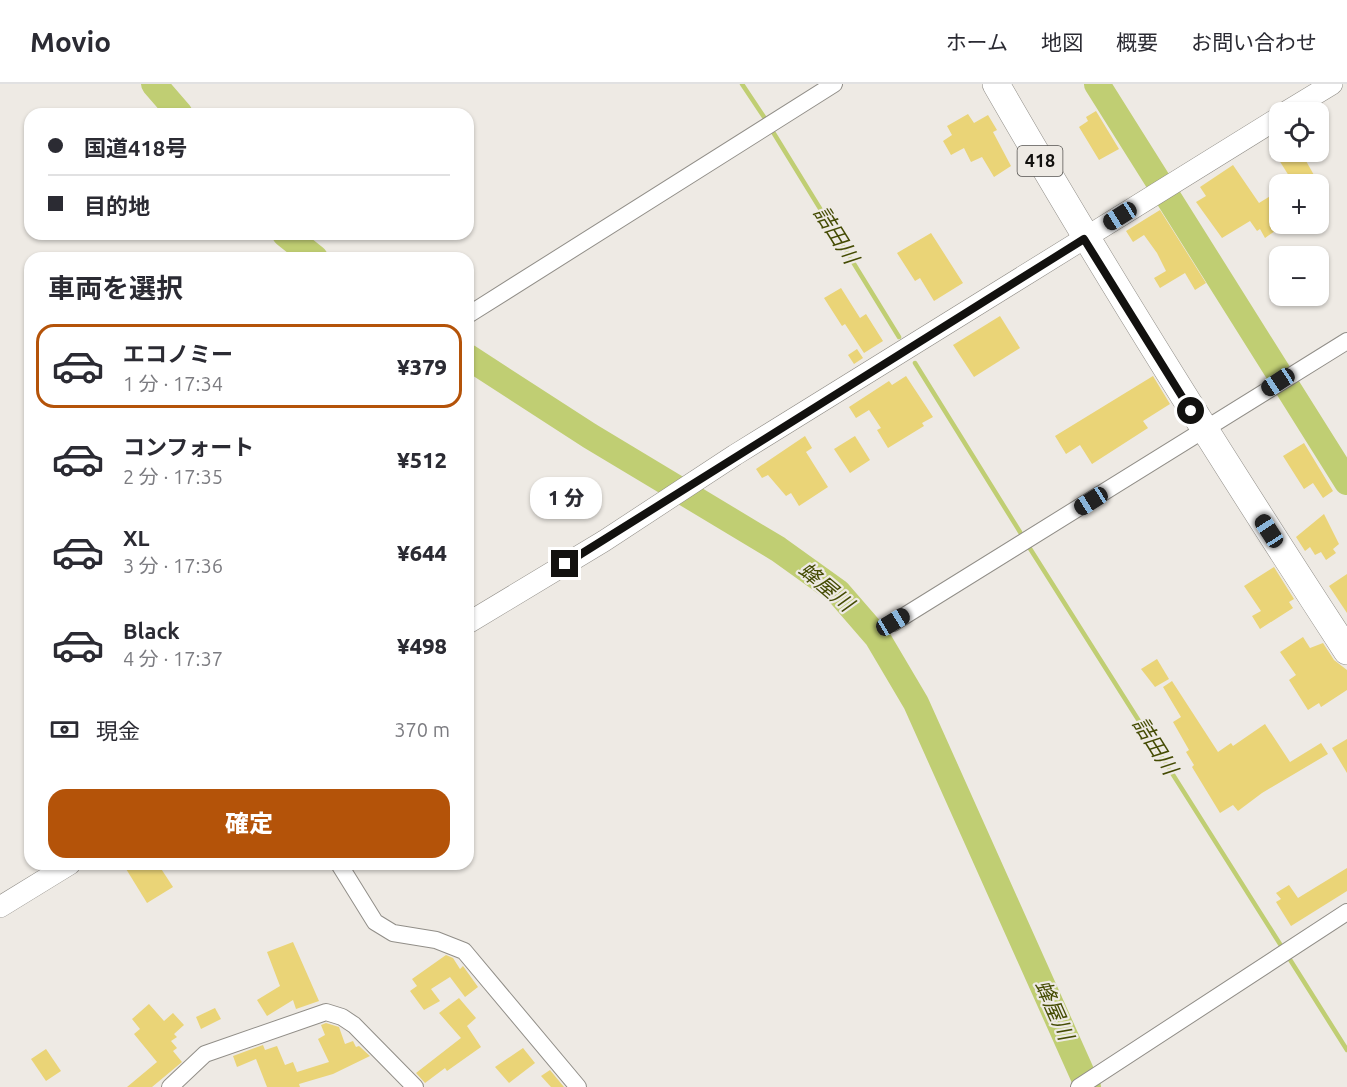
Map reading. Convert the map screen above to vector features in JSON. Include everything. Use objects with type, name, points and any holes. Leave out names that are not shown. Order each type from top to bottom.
[{"type":"highway","name":"418","points":[[996,84],[1084,239],[1203,431],[1347,651]]},
{"type":"street","points":[[474,311],[834,84]]},
{"type":"street","points":[[1302,102],[1332,84]]},
{"type":"street","points":[[474,619],[1269,124]]},
{"type":"street","points":[[893,622],[1347,341]]},
{"type":"street","points":[[0,907],[60,870]]},
{"type":"street","points":[[343,870],[375,922],[393,933],[436,940],[464,951],[578,1087]]},
{"type":"street","points":[[1079,1087],[1347,912]]},
{"type":"street","points":[[170,1087],[205,1054],[326,1012],[342,1017],[354,1025],[415,1087]]},
{"type":"building","points":[[1096,111],[1119,149],[1099,160],[1079,127],[1088,121],[1086,117]]},
{"type":"building","points":[[968,114],[974,123],[988,115],[997,130],[993,132],[1011,166],[994,177],[982,157],[971,162],[964,148],[951,155],[943,141],[952,135],[947,126]]},
{"type":"building","points":[[1280,162],[1307,162],[1313,174],[1288,174]]},
{"type":"building","points":[[1233,165],[1259,203],[1269,197],[1271,234],[1265,238],[1260,229],[1257,231],[1250,221],[1222,238],[1196,202],[1206,196],[1200,187]]},
{"type":"building","points":[[1160,210],[1206,283],[1195,290],[1185,273],[1160,288],[1154,278],[1166,271],[1157,253],[1144,235],[1133,242],[1126,231]]},
{"type":"building","points":[[931,233],[963,283],[934,301],[920,278],[915,281],[897,253]]},
{"type":"building","points":[[841,288],[860,318],[866,314],[883,341],[864,353],[845,324],[842,326],[824,298]]},
{"type":"building","points":[[1000,316],[1020,348],[974,377],[953,345]]},
{"type":"building","points":[[857,349],[863,358],[854,364],[848,355]]},
{"type":"building","points":[[906,376],[933,417],[922,423],[924,426],[888,448],[877,430],[881,428],[869,410],[856,418],[849,407],[889,381],[892,385]]},
{"type":"building","points":[[1153,376],[1170,404],[1143,421],[1148,428],[1092,464],[1080,445],[1066,454],[1055,436]]},
{"type":"building","points":[[805,436],[812,448],[806,452],[828,487],[799,506],[791,493],[786,496],[768,475],[762,478],[756,469]]},
{"type":"building","points":[[855,436],[870,460],[850,473],[834,449]]},
{"type":"building","points":[[1304,443],[1333,491],[1323,498],[1313,483],[1304,489],[1283,456]]},
{"type":"building","points":[[1324,514],[1339,544],[1333,549],[1336,553],[1326,560],[1321,552],[1315,555],[1310,547],[1305,551],[1296,537]]},
{"type":"building","points":[[1274,567],[1294,599],[1289,602],[1293,608],[1260,629],[1252,616],[1261,611],[1244,586]]},
{"type":"building","points":[[1347,574],[1347,613],[1329,586]]},
{"type":"building","points":[[1303,637],[1310,648],[1323,643],[1334,660],[1347,670],[1347,690],[1321,707],[1319,703],[1308,710],[1289,680],[1296,675],[1280,652]]},
{"type":"building","points":[[1157,659],[1169,679],[1155,687],[1141,669]]},
{"type":"building","points":[[1172,681],[1218,752],[1231,743],[1233,746],[1265,724],[1290,762],[1321,743],[1328,754],[1262,793],[1238,811],[1233,805],[1220,813],[1192,767],[1194,765],[1186,752],[1189,750],[1173,722],[1181,717],[1163,687]]},
{"type":"building","points":[[1347,739],[1347,773],[1332,748]]},
{"type":"building","points":[[1347,868],[1347,891],[1291,926],[1276,902],[1281,899],[1276,893],[1289,885],[1298,898]]},
{"type":"building","points":[[127,870],[162,870],[173,887],[147,903]]},
{"type":"building","points":[[293,942],[319,1001],[296,1009],[293,1000],[267,1016],[257,1000],[280,986],[267,952]]},
{"type":"building","points":[[446,955],[453,958],[460,969],[463,966],[478,987],[465,997],[450,977],[431,989],[440,1001],[424,1010],[410,991],[417,986],[412,979]]},
{"type":"building","points":[[459,998],[476,1018],[467,1026],[481,1047],[447,1071],[445,1068],[425,1083],[416,1073],[461,1038],[439,1013]]},
{"type":"building","points":[[149,1004],[164,1021],[173,1013],[184,1025],[174,1034],[177,1037],[171,1041],[177,1048],[173,1051],[182,1062],[152,1087],[127,1087],[157,1062],[134,1034],[140,1029],[132,1019]]},
{"type":"building","points":[[215,1008],[221,1019],[201,1029],[196,1017]]},
{"type":"building","points":[[326,1023],[339,1027],[345,1044],[353,1041],[356,1047],[359,1046],[370,1056],[333,1074],[299,1084],[300,1087],[267,1087],[256,1059],[237,1067],[233,1056],[263,1045],[265,1050],[277,1046],[285,1065],[293,1062],[297,1072],[329,1062],[318,1039],[325,1035],[321,1025]]},
{"type":"building","points":[[523,1048],[535,1063],[509,1083],[495,1067]]},
{"type":"building","points":[[46,1049],[61,1071],[46,1081],[31,1059]]},
{"type":"building","points":[[550,1070],[564,1087],[551,1087],[541,1076]]},
{"type":"waterway","name":"蜂屋川","points":[[154,84],[175,108]]},
{"type":"waterway","name":"詰田川","points":[[742,84],[764,117]]},
{"type":"waterway","points":[[1097,84],[1347,482]]},
{"type":"waterway","name":"詰田川","points":[[773,132],[899,337]]},
{"type":"waterway","name":"蜂屋川","points":[[292,240],[308,252]]},
{"type":"waterway","name":"蜂屋川","points":[[474,361],[590,436],[778,549],[838,592],[877,637],[916,703],[1088,1087]]},
{"type":"waterway","name":"詰田川","points":[[915,363],[1020,532]]},
{"type":"waterway","name":"詰田川","points":[[1029,547],[1280,944]]},
{"type":"waterway","name":"詰田川","points":[[1289,958],[1347,1050]]},
{"type":"route","points":[[565,564],[735,455],[1084,239],[1191,411]]}]
